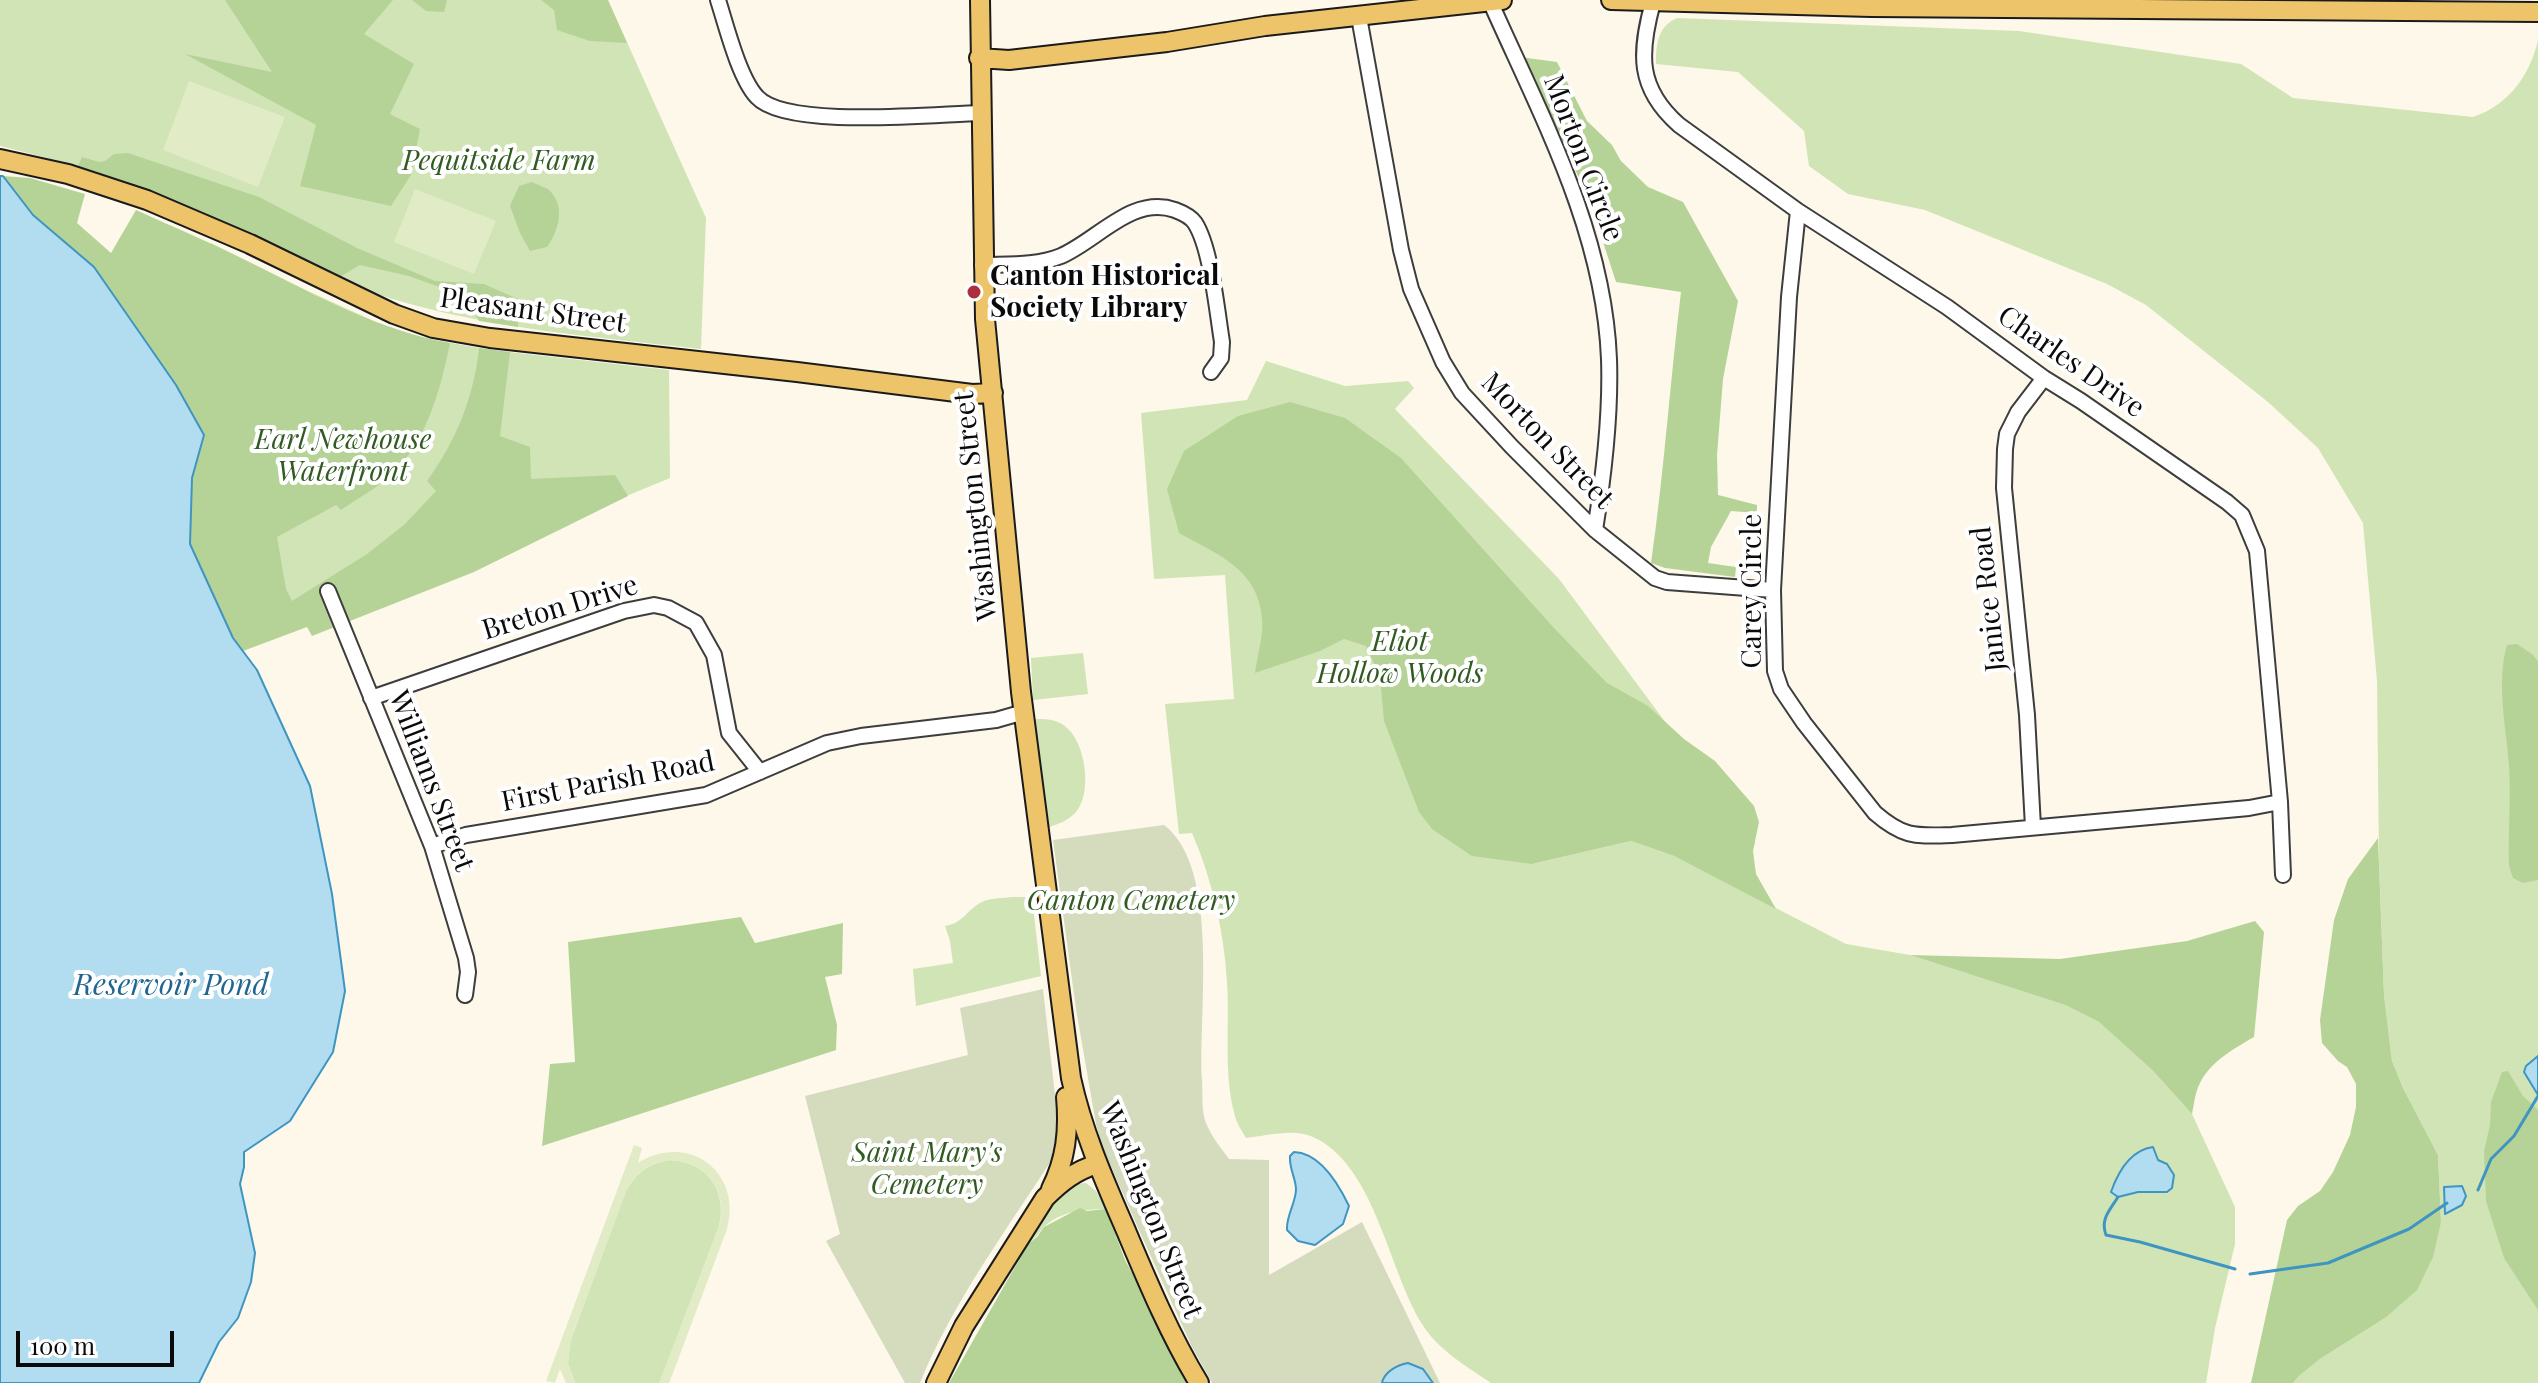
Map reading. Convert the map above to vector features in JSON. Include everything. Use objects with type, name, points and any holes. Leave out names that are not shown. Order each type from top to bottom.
[{"type":"main road","name":"Washington Street","points":[[980,0],[985,319],[1024,712],[1071,1078],[1094,1157],[1171,1334],[1199,1383]]},
{"type":"main road","points":[[979,58],[1022,59],[1167,42],[1265,26],[1502,0]]},
{"type":"main road","points":[[1611,0],[1886,7],[2190,4],[2538,12]]},
{"type":"main road","name":"Pleasant Street","points":[[0,159],[68,174],[147,200],[250,244],[394,314],[433,328],[490,338],[972,394],[993,393]]},
{"type":"main road","name":"Washington Street","points":[[936,1383],[964,1326],[1057,1177],[1068,1135],[1058,1025],[1061,1005]]},
{"type":"main road","points":[[1057,1177],[1073,1158],[1094,1157]]},
{"type":"main road","points":[[1045,1198],[1094,1157]]},
{"type":"street","points":[[718,0],[744,76],[757,97],[773,108],[822,117],[980,113]]},
{"type":"street","name":"Morton Circle","points":[[1490,1],[1545,120],[1572,188],[1595,260],[1609,356],[1610,400],[1595,530]]},
{"type":"street","name":"Charles Drive","points":[[1653,2],[1647,25],[1644,62],[1652,95],[1665,112],[1798,211],[1947,307],[2242,515],[2257,551],[2280,802],[2283,875]]},
{"type":"street","name":"Morton Street","points":[[1359,17],[1401,250],[1411,289],[1443,362],[1462,393],[1595,530],[1655,578],[1667,582],[1773,590]]},
{"type":"street","points":[[982,265],[1031,263],[1062,255],[1147,206],[1180,212],[1194,220],[1204,241],[1222,342],[1221,358],[1211,372]]},
{"type":"street","name":"Carey Circle","points":[[1798,211],[1789,297],[1773,590],[1775,671],[1781,689],[1804,723],[1875,813],[1887,824],[1912,837],[2249,808],[2280,802]]},
{"type":"street","name":"Janice Road","points":[[2033,827],[2027,715],[2004,488],[2007,434],[2018,412],[2044,378]]},
{"type":"street","name":"Williams Street","points":[[328,591],[432,846],[466,958],[465,995]]},
{"type":"street","name":"Breton Drive","points":[[371,698],[624,611],[654,605],[668,608],[696,623],[714,655],[729,733],[760,772]]},
{"type":"street","name":"First Parish Road","points":[[432,846],[466,835],[706,795],[827,743],[996,720],[1024,712]]},
{"type":"green space","name":"Pequitside Farm","points":[[0,0],[608,0],[706,218],[701,349],[505,325],[389,298],[323,272],[165,197],[83,169],[0,146]]},
{"type":"green space","points":[[225,0],[393,0],[364,34],[414,64],[390,114],[420,129],[411,175],[391,206],[300,186],[316,125],[185,54],[272,72]]},
{"type":"green space","points":[[412,0],[447,0],[444,12],[426,11]]},
{"type":"green space","points":[[541,0],[608,0],[627,43],[590,41],[557,30],[554,10]]},
{"type":"green space","points":[[1677,18],[2019,31],[2241,64],[2293,98],[2473,117],[2497,105],[2516,87],[2530,65],[2538,40],[2538,1383],[2293,1383],[2320,1359],[2385,1318],[2441,1222],[2438,1155],[2392,1061],[2384,995],[2377,681],[2363,523],[2318,448],[2268,402],[2146,305],[2107,284],[1925,210],[1848,194],[1809,166],[1804,131],[1738,72],[1656,64],[1657,43],[1662,32]]},
{"type":"green space","points":[[1520,57],[1557,62],[1587,121],[1612,145],[1621,161],[1648,187],[1683,202],[1738,301],[1723,379],[1717,455],[1718,495],[1757,505],[1757,513],[1731,511],[1711,547],[1708,563],[1736,567],[1735,577],[1665,568],[1651,563],[1681,292],[1616,282],[1592,208],[1560,135]]},
{"type":"green space","points":[[189,81],[285,117],[258,187],[163,150]]},
{"type":"green space","points":[[128,153],[259,197],[357,248],[435,281],[484,284],[518,299],[518,327],[479,321],[464,296],[409,276],[360,265],[338,278],[177,203],[78,166],[82,157],[99,162],[114,154]]},
{"type":"green space","name":"Earl Newhouse Waterfront","points":[[3,176],[30,178],[85,194],[77,223],[111,253],[136,210],[350,311],[399,330],[450,343],[427,422],[395,472],[341,510],[336,505],[277,537],[286,589],[292,601],[367,554],[405,524],[436,491],[427,481],[447,450],[462,418],[473,384],[479,348],[510,352],[500,436],[530,447],[531,479],[615,475],[628,496],[474,572],[312,636],[307,627],[243,651],[233,638],[189,544],[192,478],[204,434],[176,385],[94,267],[33,215]]},
{"type":"green space","points":[[532,182],[546,188],[555,197],[559,219],[547,247],[530,251],[510,206],[519,186]]},
{"type":"green space","points":[[415,189],[496,221],[474,274],[394,242]]},
{"type":"green space","name":"Earl Newhouse Waterfront","points":[[211,243],[378,323],[418,337],[491,350],[669,370],[670,478],[331,618],[235,623],[209,431]]},
{"type":"green space","name":"Eliot Hollow Woods","points":[[1266,361],[1345,386],[1408,381],[1414,388],[1395,409],[1559,579],[1756,844],[1658,802],[1532,864],[1631,841],[1674,856],[1846,944],[1910,955],[2065,1005],[2099,1022],[2153,1071],[2192,1114],[2235,1207],[2235,1244],[2215,1328],[2206,1383],[1491,1383],[1436,1342],[1410,1301],[1378,1220],[1351,1170],[1334,1151],[1305,1134],[1246,1138],[1231,1100],[1227,982],[1220,925],[1211,887],[1192,833],[1179,834],[1165,704],[1234,699],[1225,575],[1154,579],[1141,413],[1247,400]],"holes":[[[2158,1160],[2167,1164],[2167,1192],[2138,1192],[2119,1197]]]},
{"type":"green space","name":"Eliot Hollow Woods","points":[[1290,402],[1345,418],[1401,458],[1607,683],[1648,706],[1684,739],[1715,761],[1754,806],[1759,822],[1753,851],[1756,874],[1776,909],[1674,856],[1631,841],[1532,864],[1472,856],[1432,829],[1419,812],[1384,721],[1380,677],[1366,646],[1344,639],[1320,651],[1255,673],[1262,618],[1253,587],[1221,556],[1179,533],[1167,489],[1184,451],[1238,416]]},
{"type":"green space","points":[[2517,644],[2538,661],[2538,880],[2523,883],[2513,878],[2509,866],[2510,777],[2502,689],[2507,645]]},
{"type":"green space","points":[[1083,653],[1088,694],[1033,700],[1031,658]]},
{"type":"green space","points":[[1035,719],[1054,721],[1069,729],[1076,739],[1084,764],[1082,803],[1070,817],[1049,827]]},
{"type":"green space","name":"Canton Cemetery","points":[[1164,825],[1182,846],[1193,874],[1200,907],[1204,1118],[1229,1159],[1269,1160],[1269,1275],[1362,1222],[1440,1383],[1212,1383],[1192,1347],[1102,1146],[1076,1009],[1053,840]]},
{"type":"green space","points":[[2378,838],[2384,995],[2392,1061],[2438,1155],[2441,1222],[2433,1257],[2417,1290],[2385,1318],[2320,1359],[2293,1383],[2251,1383],[2287,1220],[2298,1206],[2320,1191],[2333,1172],[2350,1135],[2356,1107],[2356,1084],[2347,1067],[2322,1043],[2320,1020],[2334,920],[2348,879]]},
{"type":"green space","points":[[1032,897],[1041,976],[916,1006],[913,969],[953,963],[945,926],[957,922],[984,901]]},
{"type":"green space","points":[[741,917],[755,943],[843,923],[842,974],[825,977],[837,1025],[836,1050],[542,1146],[550,1064],[575,1062],[568,942]]},
{"type":"green space","points":[[2255,921],[2264,932],[2254,1037],[2224,1056],[2204,1075],[2192,1114],[2153,1071],[2099,1022],[2065,1005],[1910,955],[2060,959],[2187,941]]},
{"type":"green space","name":"Saint Mary's Cemetery","points":[[1043,989],[1058,1122],[1057,1142],[1049,1164],[947,1325],[920,1383],[905,1383],[826,1241],[840,1234],[805,1096],[968,1055],[960,1008]]},
{"type":"green space","points":[[2508,1071],[2523,1096],[2538,1110],[2538,1310],[2504,1258],[2486,1201],[2484,1151],[2491,1102],[2502,1072]]},
{"type":"green space","points":[[634,1145],[642,1148],[638,1163],[675,1152],[692,1155],[707,1163],[719,1174],[727,1190],[730,1208],[727,1229],[670,1381],[659,1383],[719,1226],[721,1205],[716,1187],[705,1173],[691,1164],[674,1160],[657,1163],[641,1172],[627,1189],[571,1340],[568,1364],[575,1383],[566,1383],[560,1369],[555,1383],[546,1381]]},
{"type":"green space","points":[[670,1160],[683,1162],[704,1172],[717,1190],[721,1213],[719,1226],[664,1372],[659,1383],[575,1383],[568,1364],[569,1345],[625,1193],[643,1170]]},
{"type":"green space","points":[[1086,1183],[1096,1191],[1106,1209],[1074,1212],[1059,1217],[1045,1226],[1028,1244],[1058,1197],[1076,1185]]},
{"type":"green space","points":[[1080,1208],[1087,1211],[1106,1209],[1125,1260],[1191,1383],[949,1383],[1028,1244],[1044,1227]]},
{"type":"water","name":"Reservoir Pond","points":[[0,176],[33,215],[94,267],[176,385],[204,435],[192,478],[190,544],[233,638],[257,670],[310,786],[332,894],[345,991],[333,1052],[290,1121],[244,1152],[240,1184],[255,1253],[251,1282],[238,1318],[219,1342],[199,1383],[0,1383]]},
{"type":"water","points":[[2538,1056],[2538,1095],[2524,1072],[2526,1066]]},
{"type":"water","points":[[2153,1147],[2158,1160],[2167,1164],[2174,1175],[2172,1188],[2167,1192],[2138,1192],[2118,1197],[2111,1192],[2126,1163],[2138,1152]]},
{"type":"water","points":[[1294,1152],[1320,1164],[1334,1180],[1349,1206],[1343,1224],[1315,1245],[1298,1241],[1287,1230],[1296,1190],[1290,1161]]},
{"type":"water","points":[[2462,1186],[2466,1196],[2462,1205],[2445,1214],[2444,1187]]},
{"type":"water","points":[[1408,1363],[1423,1369],[1433,1383],[1382,1383],[1392,1370]]},
{"type":"waterway","points":[[2478,1190],[2491,1159],[2514,1136],[2538,1096]]},
{"type":"waterway","points":[[2118,1197],[2105,1219],[2106,1235],[2235,1269]]},
{"type":"waterway","points":[[2250,1274],[2328,1263],[2409,1229],[2447,1203]]},
{"type":"place","name":"Canton Historical Society Library","points":[[974,292]]}]
